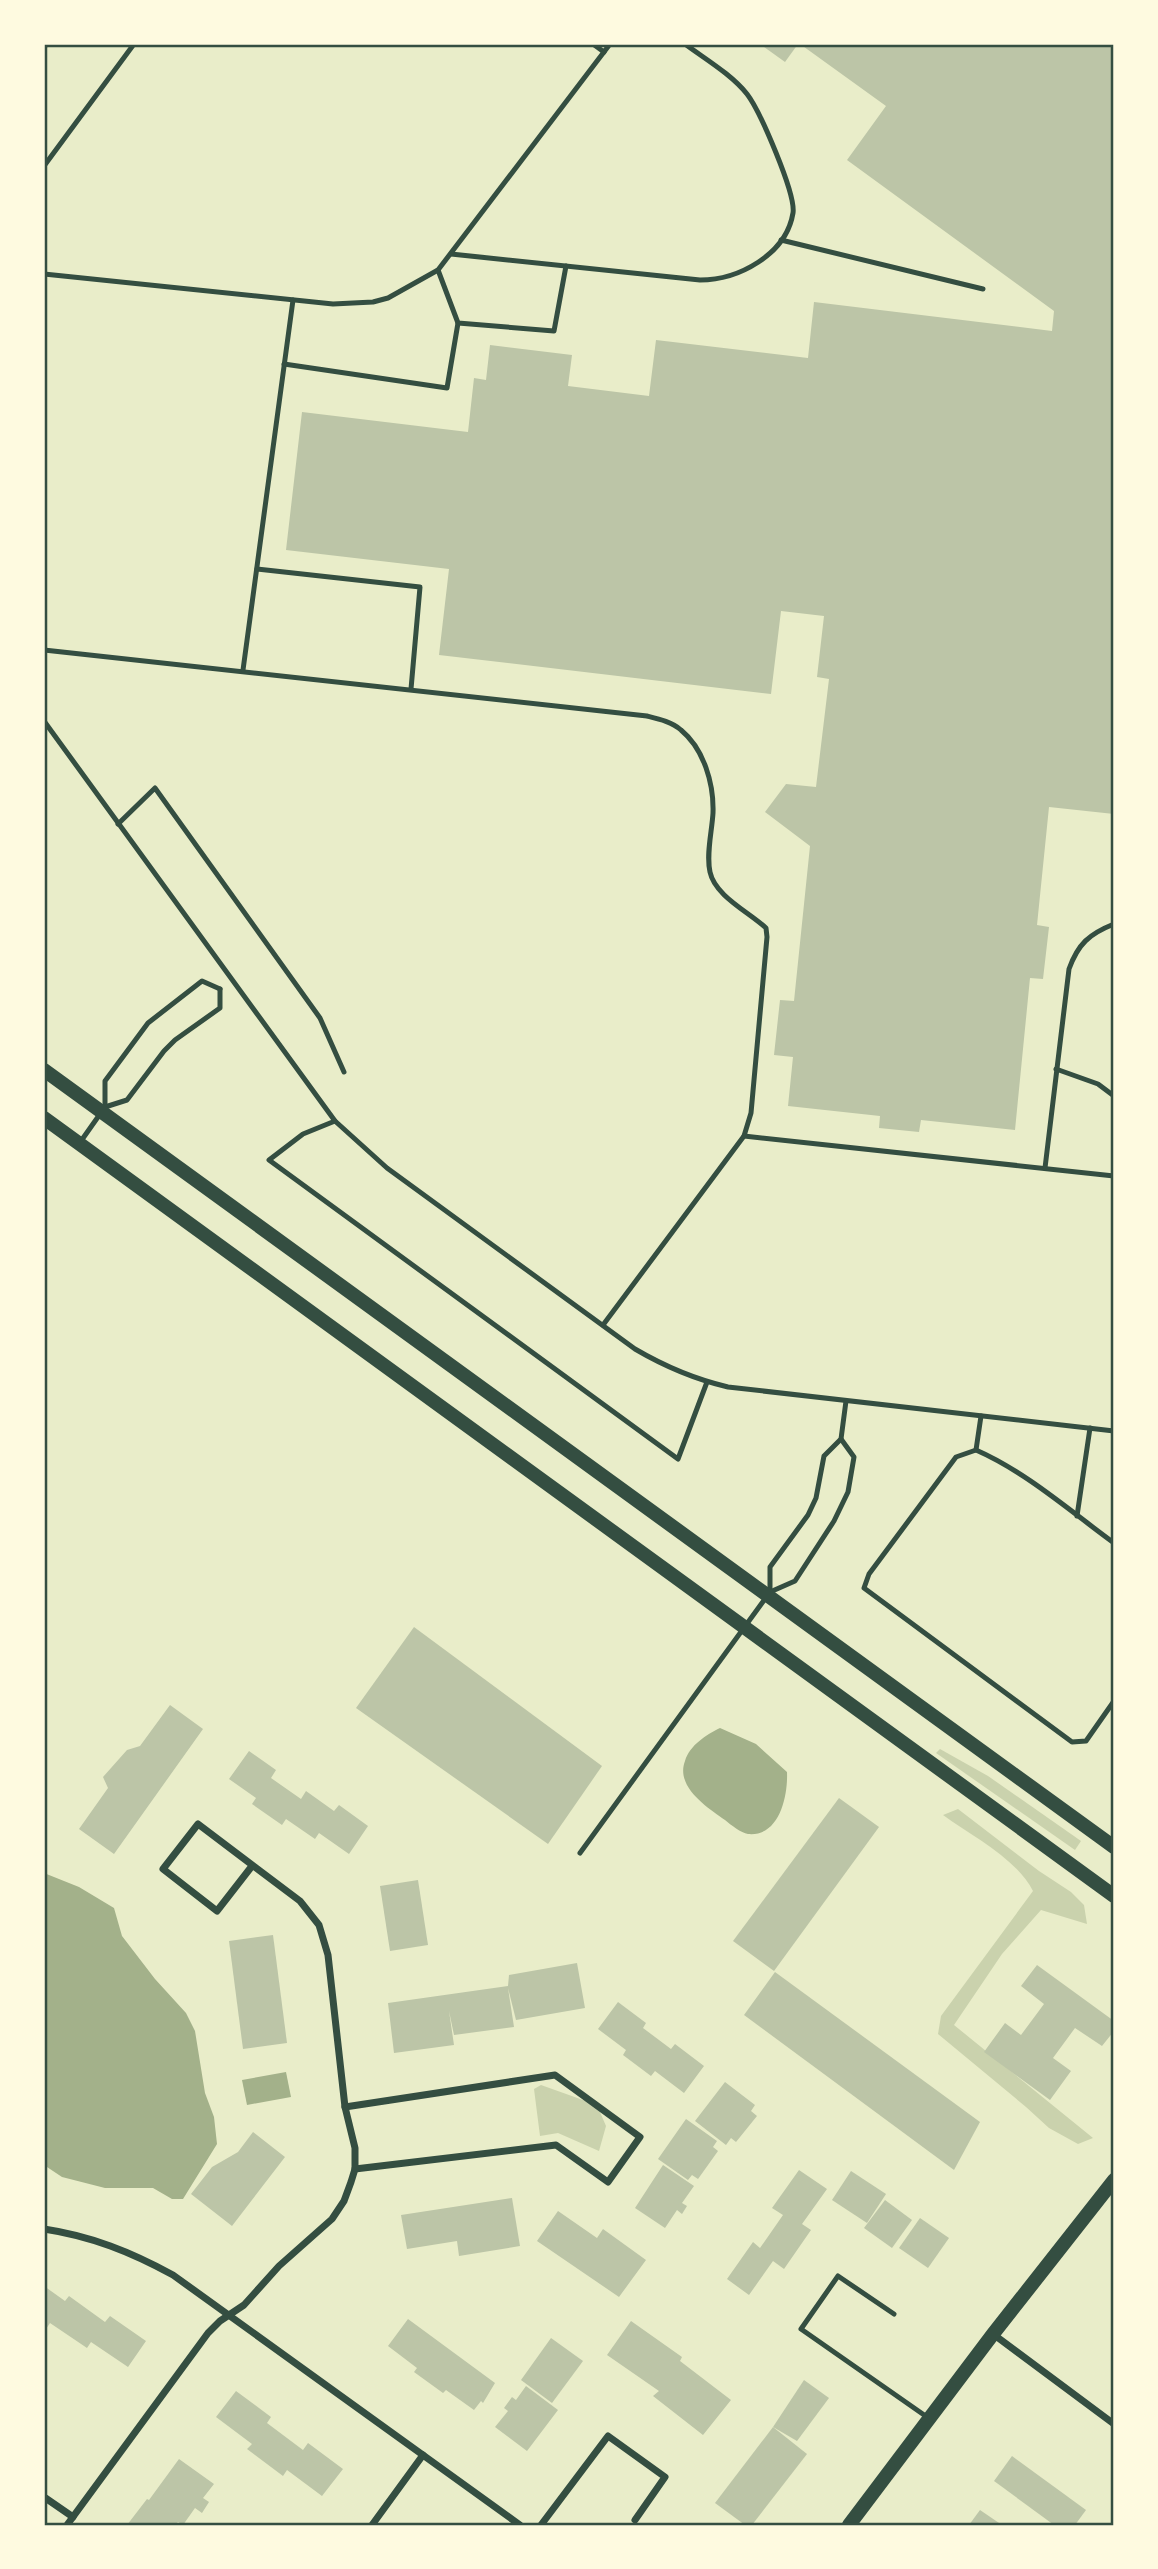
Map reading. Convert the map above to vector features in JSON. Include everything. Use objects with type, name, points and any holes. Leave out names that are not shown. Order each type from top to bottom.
[{"type":"main road","points":[[44,1070],[104,1109],[1114,1847]]},
{"type":"main road","points":[[44,1118],[1114,1896]]},
{"type":"main road","points":[[849,2525],[993,2334],[1114,2180]]},
{"type":"street","points":[[67,2525],[208,2333],[251,2298],[279,2266],[332,2219],[344,2201],[355,2169],[355,2148],[345,2107],[328,1955],[315,1919],[300,1901],[198,1824],[163,1869],[217,1911],[252,1866]]},
{"type":"street","points":[[345,2107],[555,2075],[640,2137],[608,2182],[556,2145],[355,2169]]},
{"type":"street","points":[[44,2229],[92,2239],[138,2256],[190,2286],[520,2525]]},
{"type":"street","points":[[993,2334],[1114,2424]]},
{"type":"street","points":[[541,2525],[608,2436],[665,2477],[635,2520]]},
{"type":"street","points":[[372,2525],[423,2455]]},
{"type":"street","points":[[44,2497],[73,2517]]},
{"type":"lane","points":[[44,166],[134,44]]},
{"type":"lane","points":[[593,44],[604,52]]},
{"type":"lane","points":[[44,274],[333,304],[373,302],[388,298],[439,270],[610,44]]},
{"type":"lane","points":[[451,254],[715,279],[738,273],[754,265],[781,240],[793,213],[793,198],[758,113],[746,93],[685,44]]},
{"type":"lane","points":[[781,240],[983,289]]},
{"type":"lane","points":[[458,323],[554,331],[566,266]]},
{"type":"lane","points":[[284,364],[447,388],[458,323],[439,270]]},
{"type":"lane","points":[[243,670],[293,300]]},
{"type":"lane","points":[[257,569],[421,587],[411,689]]},
{"type":"lane","points":[[44,650],[647,716],[681,730],[693,744],[704,760],[711,789],[713,810],[710,872],[721,891],[766,928],[751,1113],[744,1136],[603,1325]]},
{"type":"lane","points":[[44,721],[335,1121],[387,1168],[662,1365],[728,1387],[1114,1431]]},
{"type":"lane","points":[[118,824],[155,788],[320,1018],[344,1072]]},
{"type":"lane","points":[[1045,1168],[1069,970],[1075,953],[1097,931],[1114,924]]},
{"type":"lane","points":[[220,989],[232,980]]},
{"type":"lane","points":[[104,1109],[104,1081],[148,1023],[202,981],[220,989]]},
{"type":"lane","points":[[79,1144],[104,1109],[127,1100],[175,1040],[220,1008],[220,989]]},
{"type":"lane","points":[[1056,1069],[1098,1084],[1114,1096]]},
{"type":"lane","points":[[335,1121],[303,1134],[269,1160],[678,1459],[707,1382]]},
{"type":"lane","points":[[744,1136],[1114,1176]]},
{"type":"lane","points":[[769,1594],[770,1567],[808,1515],[821,1484],[824,1456],[841,1439],[846,1401]]},
{"type":"lane","points":[[976,1450],[981,1416]]},
{"type":"lane","points":[[1077,1516],[1090,1428]]},
{"type":"lane","points":[[580,1853],[769,1594],[794,1581],[842,1507],[848,1492],[854,1457],[841,1439]]},
{"type":"lane","points":[[1114,1543],[1006,1465],[976,1450],[956,1457],[869,1574],[864,1588],[1072,1742],[1086,1741],[1114,1701]]},
{"type":"lane","points":[[894,2314],[838,2276],[801,2329],[930,2418]]},
{"type":"shaded area","points":[[720,1728],[756,1744],[787,1772],[786,1792],[780,1813],[768,1829],[759,1833],[748,1834],[733,1826],[702,1803],[685,1780],[685,1761],[691,1750],[704,1737]]},
{"type":"shaded area","points":[[940,1749],[988,1776],[1081,1841],[1075,1850],[936,1753]]},
{"type":"shaded area","points":[[958,1809],[1071,1892],[1084,1905],[1087,1924],[1041,1910],[1002,1954],[954,2025],[1093,2138],[1078,2144],[1049,2128],[938,2034],[941,2016],[1033,1891],[1026,1879],[1005,1858],[943,1815]]},
{"type":"shaded area","points":[[44,1873],[79,1887],[114,1908],[122,1936],[155,1979],[186,2013],[195,2031],[205,2093],[214,2117],[217,2144],[183,2199],[172,2199],[153,2188],[105,2188],[62,2177],[44,2165]]},
{"type":"shaded area","points":[[286,2072],[291,2097],[247,2105],[242,2080]]},
{"type":"shaded area","points":[[541,2085],[597,2105],[606,2126],[599,2151],[558,2133],[540,2136],[534,2089]]},
{"type":"building","points":[[760,44],[798,44],[785,62]]},
{"type":"building","points":[[800,44],[1114,44],[1114,814],[1049,807],[1037,925],[1049,927],[1043,979],[1030,978],[1015,1130],[921,1120],[919,1132],[879,1128],[880,1116],[788,1106],[793,1057],[774,1055],[780,1000],[794,1001],[810,846],[765,812],[786,784],[816,787],[829,679],[817,677],[824,616],[781,611],[771,694],[439,655],[449,569],[286,550],[302,412],[468,432],[474,378],[486,380],[490,345],[572,355],[568,386],[649,396],[656,340],[808,358],[814,302],[1052,331],[1054,311],[847,160],[886,106]]},
{"type":"building","points":[[414,1627],[602,1766],[548,1844],[356,1708]]},
{"type":"building","points":[[170,1705],[203,1729],[114,1854],[79,1829],[108,1788],[103,1777],[127,1750],[140,1746]]},
{"type":"building","points":[[249,1751],[276,1770],[271,1778],[301,1799],[306,1791],[334,1811],[339,1805],[368,1826],[349,1854],[319,1833],[315,1839],[286,1819],[282,1825],[252,1804],[256,1798],[229,1779]]},
{"type":"building","points":[[839,1798],[879,1827],[774,1971],[733,1941]]},
{"type":"building","points":[[418,1880],[428,1945],[390,1951],[380,1886]]},
{"type":"building","points":[[273,1935],[287,2043],[243,2049],[229,1941]]},
{"type":"building","points":[[577,1963],[585,2008],[516,2020],[508,1988],[514,2027],[454,2035],[449,2011],[454,2045],[394,2053],[388,2003],[508,1986],[509,1975]]},
{"type":"building","points":[[1037,1965],[1114,2021],[1114,2031],[1102,2046],[1075,2028],[1053,2058],[1071,2071],[1050,2100],[984,2052],[1005,2023],[1021,2035],[1044,2004],[1021,1986]]},
{"type":"building","points":[[775,1972],[980,2122],[954,2170],[744,2015]]},
{"type":"building","points":[[618,2002],[646,2023],[643,2028],[671,2049],[675,2044],[704,2066],[684,2093],[655,2071],[651,2076],[623,2055],[626,2050],[598,2029]]},
{"type":"building","points":[[725,2082],[755,2105],[751,2111],[757,2116],[736,2142],[731,2138],[726,2145],[695,2121]]},
{"type":"building","points":[[686,2119],[717,2141],[713,2147],[718,2151],[698,2179],[692,2175],[688,2180],[658,2159]]},
{"type":"building","points":[[253,2132],[285,2157],[232,2226],[191,2194],[212,2167],[238,2152]]},
{"type":"building","points":[[663,2165],[694,2186],[682,2203],[687,2206],[682,2214],[677,2210],[665,2228],[635,2208]]},
{"type":"building","points":[[799,2170],[827,2189],[802,2224],[811,2230],[784,2269],[773,2261],[749,2295],[727,2279],[753,2242],[760,2248],[783,2215],[772,2208]]},
{"type":"building","points":[[851,2171],[886,2194],[867,2223],[832,2200]]},
{"type":"building","points":[[512,2198],[520,2246],[459,2256],[457,2241],[407,2249],[401,2215]]},
{"type":"building","points":[[885,2200],[912,2220],[892,2248],[864,2228]]},
{"type":"building","points":[[558,2211],[597,2238],[603,2229],[646,2260],[619,2297],[537,2241]]},
{"type":"building","points":[[920,2218],[949,2238],[928,2268],[899,2248]]},
{"type":"building","points":[[44,2286],[65,2301],[69,2296],[105,2322],[110,2316],[146,2341],[128,2367],[91,2342],[87,2348],[50,2323],[46,2329]]},
{"type":"building","points":[[408,2319],[495,2383],[483,2403],[481,2401],[474,2410],[446,2390],[443,2393],[414,2372],[417,2368],[388,2346]]},
{"type":"building","points":[[631,2321],[682,2357],[680,2361],[731,2400],[703,2435],[653,2396],[659,2391],[607,2355]]},
{"type":"building","points":[[551,2338],[583,2361],[552,2403],[521,2380]]},
{"type":"building","points":[[804,2380],[829,2398],[797,2441],[773,2427]]},
{"type":"building","points":[[526,2386],[558,2410],[527,2451],[495,2427],[508,2411],[504,2408],[512,2397],[516,2400]]},
{"type":"building","points":[[236,2391],[271,2417],[267,2423],[303,2450],[308,2443],[343,2469],[322,2496],[287,2470],[283,2476],[247,2449],[252,2444],[216,2417]]},
{"type":"building","points":[[773,2427],[807,2454],[752,2525],[745,2525],[715,2503]]},
{"type":"building","points":[[1012,2456],[1086,2510],[1075,2525],[1054,2525],[994,2481]]},
{"type":"building","points":[[179,2459],[214,2484],[203,2498],[209,2502],[202,2513],[195,2508],[183,2525],[178,2522],[175,2525],[127,2525],[147,2499],[149,2500]]},
{"type":"building","points":[[980,2510],[1002,2525],[969,2525]]}]
